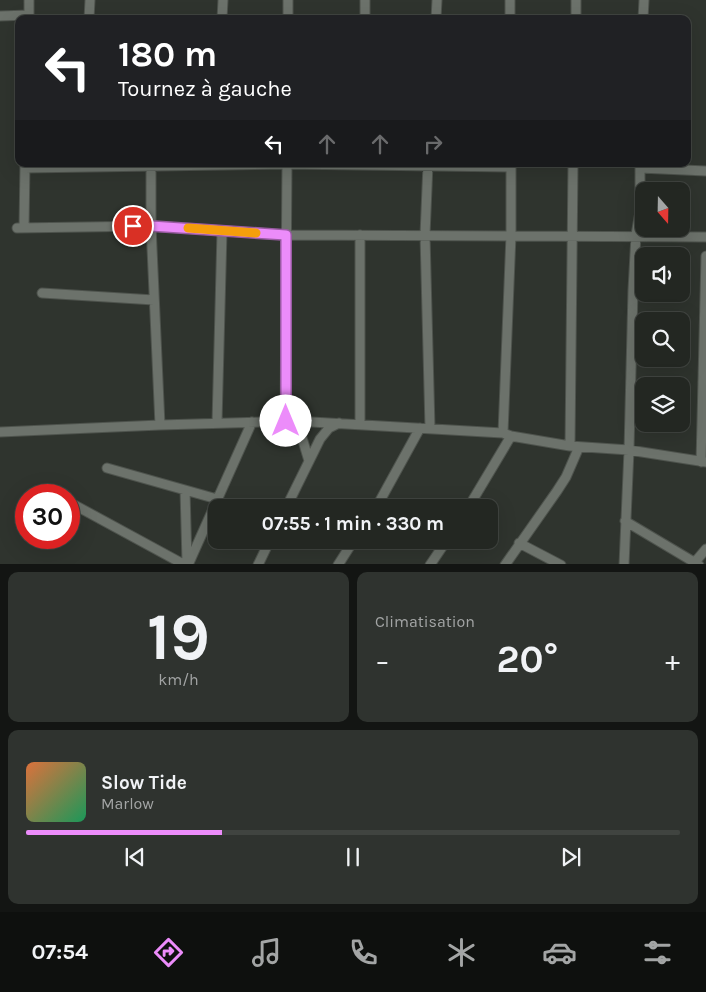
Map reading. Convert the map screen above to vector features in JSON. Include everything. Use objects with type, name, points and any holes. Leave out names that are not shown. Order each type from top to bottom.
[{"type":"street","points":[[29,0],[29,15]]},
{"type":"street","points":[[89,15],[90,0]]},
{"type":"street","points":[[222,15],[223,0]]},
{"type":"street","points":[[288,0],[288,15]]},
{"type":"street","points":[[365,0],[365,15]]},
{"type":"street","points":[[436,15],[437,0]]},
{"type":"street","points":[[510,0],[510,15]]},
{"type":"street","points":[[576,0],[576,15]]},
{"type":"street","points":[[643,15],[644,0]]},
{"type":"street","points":[[0,16],[15,17]]},
{"type":"street","points":[[25,167],[20,228],[151,226],[286,235],[512,235],[571,237],[635,235]]},
{"type":"street","points":[[151,167],[151,226],[160,425]]},
{"type":"street","points":[[287,167],[286,235],[290,421],[300,431],[309,461]]},
{"type":"street","points":[[428,167],[425,235],[430,428]]},
{"type":"street","points":[[473,499],[507,434],[512,235],[511,167]]},
{"type":"street","points":[[570,446],[573,167]]},
{"type":"street","points":[[640,167],[640,182]]},
{"type":"street","points":[[653,167],[706,171]]},
{"type":"street","points":[[217,423],[222,231]]},
{"type":"street","points":[[360,235],[360,424]]},
{"type":"street","points":[[690,237],[706,237]]},
{"type":"street","points":[[624,564],[636,238]]},
{"type":"street","points":[[0,432],[217,423],[340,422],[507,434],[570,446],[629,450],[704,462],[706,256]]},
{"type":"street","points":[[42,293],[154,300]]},
{"type":"street","points":[[187,564],[252,422]]},
{"type":"street","points":[[290,499],[320,439],[330,428],[340,422]]},
{"type":"street","points":[[381,499],[420,428]]},
{"type":"street","points":[[505,564],[566,477],[579,446]]},
{"type":"street","points":[[107,468],[217,498]]},
{"type":"street","points":[[185,490],[187,564]]},
{"type":"street","points":[[80,508],[185,564]]},
{"type":"street","points":[[625,521],[697,563],[706,549]]},
{"type":"street","points":[[519,543],[562,564]]},
{"type":"street","points":[[258,564],[266,549]]},
{"type":"street","points":[[338,564],[348,549]]},
{"type":"street","points":[[430,564],[440,549]]},
{"type":"slow traffic","points":[[188,228],[256,233]]},
{"type":"route","points":[[133,226],[286,235],[286,421]]}]
